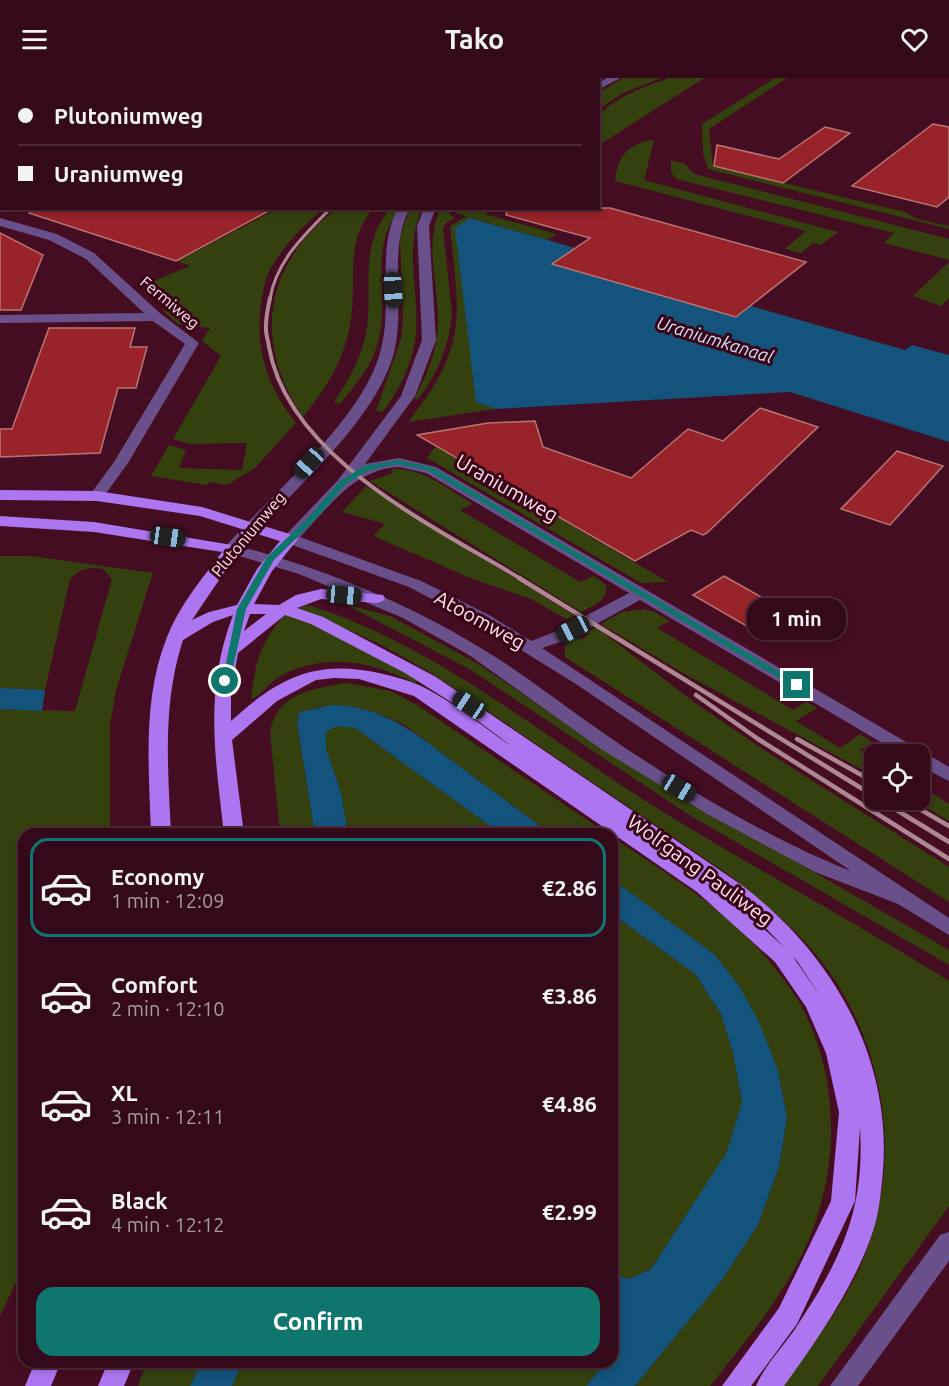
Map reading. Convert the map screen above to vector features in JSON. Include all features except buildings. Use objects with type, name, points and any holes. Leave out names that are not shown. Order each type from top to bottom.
[{"type":"main road","name":"Atoomweg","points":[[0,495],[97,496],[202,512],[290,538]]},
{"type":"main road","name":"Atoomweg","points":[[0,521],[94,527],[181,539],[232,549]]},
{"type":"main road","name":"Plutoniumweg","points":[[233,828],[221,702],[229,652],[241,609],[270,559],[290,538]]},
{"type":"main road","name":"Plutoniumweg","points":[[161,828],[159,729],[162,688],[176,637],[205,586],[232,549]]},
{"type":"main road","points":[[229,652],[280,610],[312,595],[377,598]]},
{"type":"main road","points":[[176,637],[207,618],[241,609]]},
{"type":"main road","name":"Wolfgang Pauliweg","points":[[241,609],[280,610],[305,615],[398,660],[469,705],[505,733],[738,893],[776,924],[831,996],[860,1055],[871,1097],[873,1162],[860,1236],[830,1296],[769,1386]]},
{"type":"main road","name":"Wolfgang Pauliweg","points":[[224,738],[275,692],[289,683],[310,676],[330,673],[367,674],[420,692],[704,887],[782,957],[815,1004],[837,1053],[850,1112],[843,1201],[788,1316],[735,1386]]},
{"type":"main road","points":[[38,1386],[46,1368]]},
{"type":"main road","points":[[111,1386],[118,1368]]},
{"type":"street","points":[[600,86],[615,78]]},
{"type":"street","name":"Plutoniumweg","points":[[232,549],[249,527],[269,510],[350,419],[380,371],[386,357],[394,307],[392,236],[395,222],[403,210]]},
{"type":"street","name":"Plutoniumweg","points":[[290,538],[343,483],[408,396],[429,340],[423,226],[429,210]]},
{"type":"street","name":"Fermiweg","points":[[0,222],[53,237],[90,256],[156,317],[192,344],[121,463],[97,496]]},
{"type":"street","points":[[0,319],[156,317]]},
{"type":"street","name":"Uraniumweg","points":[[343,483],[367,468],[392,462],[406,463],[431,470],[897,744]]},
{"type":"street","name":"Atoomweg","points":[[290,538],[415,584],[483,618],[530,647],[949,928]]},
{"type":"street","name":"Atoomweg","points":[[232,549],[270,559],[377,598],[444,633],[507,672],[620,753],[717,810],[812,863],[900,897]]},
{"type":"street","points":[[530,647],[563,635],[641,593]]},
{"type":"street","points":[[930,764],[949,775]]},
{"type":"street","points":[[843,1386],[949,1242]]},
{"type":"green space","points":[[623,78],[661,78],[623,93],[600,108],[600,91]]},
{"type":"green space","points":[[669,78],[704,78],[600,144],[600,114],[622,97]]},
{"type":"green space","points":[[775,78],[787,78],[709,129],[713,166],[905,212],[917,219],[949,226],[949,229],[708,169],[703,153],[702,124]]},
{"type":"green space","points":[[654,141],[644,180],[838,232],[821,245],[813,243],[801,253],[785,249],[806,231],[615,181],[618,165],[625,153],[635,145]]},
{"type":"green space","points":[[671,160],[685,164],[694,174],[949,239],[949,260],[884,243],[894,233],[676,179],[671,172]]},
{"type":"green space","points":[[275,210],[322,210],[284,248],[266,278],[262,298],[260,333],[265,365],[277,394],[296,423],[255,468],[227,485],[210,482],[207,485],[151,476],[169,445],[186,450],[179,468],[242,470],[247,443],[190,444],[173,439],[221,356],[202,341],[210,328],[178,324],[163,311],[173,308],[165,301],[169,299],[149,283],[190,266],[178,261]]},
{"type":"green space","points":[[335,210],[372,210],[358,234],[355,248],[351,319],[345,346],[327,383],[303,417],[287,389],[277,360],[272,333],[273,306],[280,279],[293,254],[312,231]]},
{"type":"green space","points":[[388,210],[398,210],[384,241],[382,320],[377,347],[364,373],[340,404],[334,402],[352,373],[367,330],[369,261],[374,236]]},
{"type":"green space","points":[[410,210],[422,210],[414,239],[413,254],[415,343],[405,374],[383,412],[376,411],[401,339],[403,321],[400,237]]},
{"type":"green space","points":[[440,210],[450,210],[449,214],[455,218],[447,222],[443,228],[452,314],[445,348],[437,370],[418,399],[414,399],[436,344],[438,309],[433,266],[435,223]]},
{"type":"green space","points":[[456,210],[491,210],[485,214],[557,234],[547,240],[471,218],[476,402],[495,409],[408,422],[442,372],[455,330],[456,285],[450,226],[467,216],[458,214]]},
{"type":"green space","points":[[949,262],[949,298],[941,306],[913,296]]},
{"type":"green space","points":[[436,446],[668,582],[641,583],[427,458]]},
{"type":"green space","points":[[392,469],[424,475],[444,486],[473,504],[460,510],[580,582],[594,576],[606,585],[605,595],[599,602],[581,612],[370,481],[393,473]]},
{"type":"green space","points":[[366,486],[575,616],[568,620],[531,599],[473,579],[373,536],[385,524],[342,512]]},
{"type":"green space","points":[[0,556],[31,556],[153,573],[116,690],[110,724],[110,828],[18,828],[18,1278],[0,1316],[0,709],[75,711],[112,579],[103,569],[89,568],[70,579],[45,690],[0,688]]},
{"type":"green space","points":[[345,604],[390,616],[480,665],[615,757],[949,950],[949,965],[691,816],[471,670]]},
{"type":"green space","points":[[308,605],[402,644],[447,669],[660,810],[949,981],[949,1206],[818,1386],[781,1386],[833,1315],[859,1269],[873,1230],[882,1190],[885,1149],[882,1107],[874,1067],[860,1028],[842,991],[818,957],[798,935],[732,877],[433,674],[380,644],[298,608]]},
{"type":"green space","points":[[643,609],[655,612],[669,621],[657,628],[793,710],[806,702],[817,708],[796,721],[840,748],[860,734],[872,742],[864,744],[864,747],[860,750],[864,753],[864,771],[683,673],[601,624],[622,612]]},
{"type":"green space","points":[[285,614],[305,620],[421,679],[415,683],[382,669],[348,662],[314,664],[280,676],[251,699],[254,675],[264,644]]},
{"type":"green space","points":[[596,627],[698,705],[767,752],[949,867],[949,902],[565,657],[565,646],[574,638],[581,639]]},
{"type":"green space","points":[[346,683],[391,691],[417,705],[599,828],[543,828],[406,726],[367,710],[328,706],[300,713],[297,723],[314,828],[279,828],[270,732],[274,719],[288,701],[298,695]]},
{"type":"green space","points":[[338,726],[355,728],[493,828],[347,828],[341,792],[326,748],[326,732]]},
{"type":"green space","points":[[930,792],[949,804],[949,821],[930,810]]},
{"type":"green space","points":[[618,841],[680,882],[729,920],[760,951],[784,979],[797,999],[816,1040],[825,1073],[830,1106],[831,1139],[828,1173],[821,1206],[810,1238],[795,1268],[776,1299],[710,1386],[635,1386],[722,1280],[758,1225],[779,1167],[787,1118],[778,1070],[738,984],[714,954],[618,883]]},
{"type":"green space","points":[[618,918],[695,974],[721,1014],[733,1053],[742,1102],[728,1152],[651,1269],[629,1279],[618,1276]]},
{"type":"green space","points":[[145,1368],[198,1368],[190,1386],[138,1386]]},
{"type":"green space","points":[[240,1368],[601,1368],[586,1386],[232,1386]]},
{"type":"water","name":"Uraniumkanaal","points":[[470,218],[659,272],[656,279],[905,350],[912,345],[949,355],[949,442],[790,392],[495,409],[476,402],[455,228]]},
{"type":"water","points":[[0,688],[45,690],[42,711],[0,709]]},
{"type":"water","points":[[332,705],[352,707],[370,711],[404,726],[543,828],[493,828],[355,728],[338,726],[326,732],[326,748],[341,792],[347,828],[314,828],[297,723],[300,712]]},
{"type":"water","points":[[618,883],[714,954],[738,984],[759,1022],[778,1070],[787,1118],[779,1167],[758,1225],[722,1280],[635,1386],[586,1386],[601,1368],[618,1368],[618,1276],[629,1279],[651,1269],[727,1152],[742,1102],[733,1053],[721,1014],[695,974],[618,918]]},
{"type":"water","points":[[198,1368],[240,1368],[232,1386],[190,1386]]},
{"type":"railway","points":[[270,299],[273,285],[285,260],[329,210]]},
{"type":"railway","points":[[270,298],[266,328],[269,347],[282,387],[304,423],[334,455],[370,485],[408,512],[521,579]]},
{"type":"railway","points":[[519,578],[864,790]]},
{"type":"railway","points":[[696,695],[758,739],[949,859]]},
{"type":"railway","points":[[797,739],[864,776]]},
{"type":"railway","points":[[896,810],[949,842]]},
{"type":"railway","points":[[921,810],[949,826]]},
{"type":"route","points":[[225,681],[229,652],[241,609],[270,559],[310,520],[343,483],[367,468],[398,462],[415,464],[431,470],[797,685]]}]
